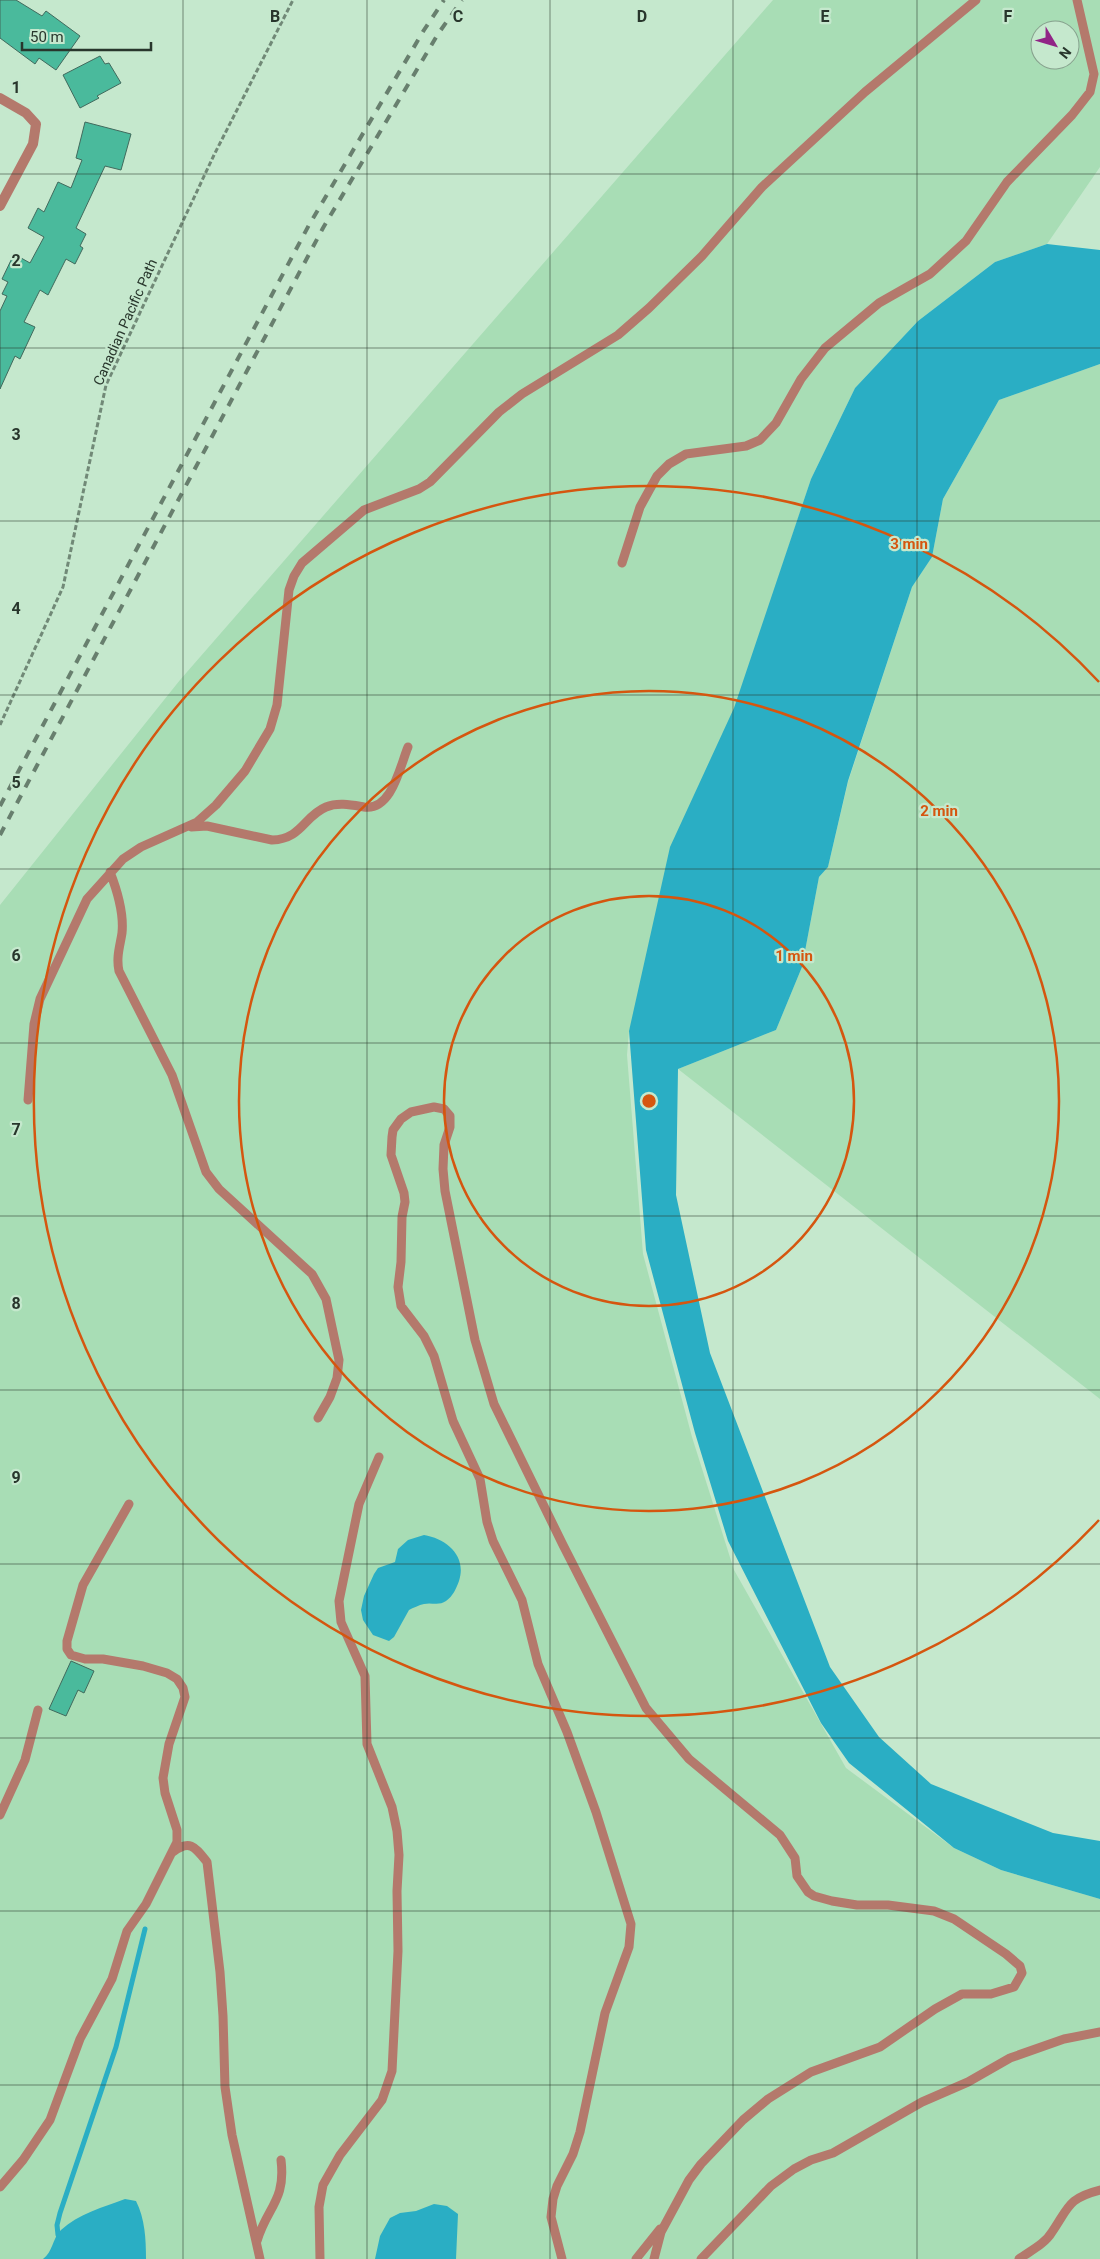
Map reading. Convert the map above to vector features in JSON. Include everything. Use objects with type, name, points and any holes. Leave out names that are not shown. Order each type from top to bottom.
[{"type":"street","points":[[0,98],[26,114],[36,124],[33,144],[0,206]]},
{"type":"lane","points":[[957,16],[965,0]]},
{"type":"lane","points":[[28,1100],[34,1024],[40,1000],[87,899],[123,859],[140,847],[197,822],[223,798],[245,771],[270,729],[277,705],[289,590],[294,576],[302,563],[364,510],[418,489],[430,482],[499,412],[522,394],[618,335],[676,282],[769,180],[865,92],[976,0]]},
{"type":"lane","points":[[622,563],[640,507],[657,476],[669,464],[686,454],[746,446],[760,440],[776,423],[802,379],[825,348],[879,303],[930,274],[966,241],[1007,182],[1072,115],[1090,92],[1094,74],[1078,0]]},
{"type":"lane","points":[[175,832],[194,826],[207,826],[272,840],[281,840],[297,832],[325,807],[344,804],[370,808],[376,806],[391,791],[408,747]]},
{"type":"lane","points":[[110,872],[120,905],[122,932],[117,962],[172,1075],[206,1172],[224,1194],[306,1268],[319,1284],[326,1299],[339,1360],[337,1378],[330,1397],[318,1418]]},
{"type":"lane","points":[[562,2259],[551,2217],[553,2199],[557,2186],[573,2154],[580,2132],[605,2013],[629,1948],[631,1924],[570,1740],[538,1664],[522,1600],[493,1541],[487,1522],[480,1479],[454,1421],[437,1364],[424,1336],[405,1313],[399,1298],[402,1217],[405,1202],[404,1193],[391,1155],[392,1137],[393,1130],[401,1119],[411,1112],[423,1108],[434,1107],[444,1109],[450,1116],[450,1127],[444,1145],[443,1169],[445,1191],[475,1340],[494,1404],[646,1708],[689,1759],[780,1835],[796,1858],[797,1876],[808,1892],[832,1901],[857,1905],[888,1905],[934,1911],[954,1919],[1006,1954],[1020,1966],[1022,1974],[1014,1988],[991,1994],[962,1994],[935,2009],[880,2047],[811,2072],[775,2094],[743,2120],[701,2164],[689,2180],[661,2232],[654,2259]]},
{"type":"lane","points":[[320,2259],[319,2207],[323,2185],[340,2155],[382,2100],[392,2071],[398,1951],[397,1891],[399,1855],[397,1831],[392,1807],[367,1744],[365,1676],[341,1622],[339,1601],[359,1504],[379,1457]]},
{"type":"lane","points":[[0,2187],[23,2160],[50,2120],[80,2039],[112,1979],[127,1931],[146,1904],[177,1842],[177,1830],[165,1793],[163,1778],[167,1751],[186,1697],[183,1688],[177,1679],[166,1673],[103,1659],[85,1659],[71,1655],[67,1649],[67,1641],[83,1585],[129,1504]]},
{"type":"lane","points":[[0,1815],[25,1760],[38,1710]]},
{"type":"lane","points":[[173,1852],[182,1845],[189,1845],[198,1850],[206,1862],[221,1990],[226,2087],[232,2135],[260,2259]]},
{"type":"lane","points":[[701,2259],[771,2186],[794,2169],[811,2160],[833,2153],[914,2106],[968,2082],[1010,2058],[1064,2039],[1100,2032]]},
{"type":"lane","points":[[257,2242],[261,2228],[269,2217],[282,2186],[281,2160]]},
{"type":"lane","points":[[1019,2259],[1040,2245],[1052,2233],[1058,2220],[1073,2201],[1100,2190]]},
{"type":"lane","points":[[636,2259],[667,2219]]},
{"type":"path","name":"Canadian Pacific Path","points":[[0,725],[63,586],[106,385],[214,155],[293,0]]},
{"type":"green space","points":[[773,0],[1100,0],[1100,167],[1047,244],[995,262],[918,321],[855,388],[811,479],[629,1031],[627,1055],[643,1254],[692,1437],[734,1570],[846,1768],[954,1848],[1001,1870],[1100,1899],[1100,2259],[0,2259],[0,905],[180,680]]},
{"type":"green space","points":[[1100,364],[1100,1399],[678,1069],[776,1030],[802,967],[819,877],[828,867],[848,782],[912,587],[932,557],[943,499],[999,400]]},
{"type":"water","points":[[1047,244],[1100,250],[1100,364],[999,400],[943,499],[932,557],[912,587],[848,781],[828,867],[819,877],[802,967],[776,1030],[678,1069],[676,1195],[710,1353],[830,1667],[879,1737],[931,1784],[1053,1833],[1100,1841],[1100,1899],[1001,1870],[954,1848],[849,1763],[821,1723],[728,1541],[695,1433],[646,1250],[629,1031],[670,847],[734,708],[811,479],[855,388],[918,321],[995,262]]},
{"type":"water","points":[[424,1535],[440,1540],[453,1550],[458,1557],[461,1572],[455,1590],[446,1601],[438,1604],[424,1604],[409,1610],[394,1637],[389,1641],[373,1635],[363,1620],[361,1610],[364,1596],[374,1574],[378,1568],[395,1562],[398,1549],[408,1540]]},
{"type":"water","points":[[125,2199],[136,2201],[139,2208],[144,2229],[146,2259],[43,2259],[49,2253],[58,2234],[68,2224]]},
{"type":"water","points":[[434,2204],[447,2206],[458,2214],[456,2259],[375,2259],[380,2236],[390,2218],[400,2213],[416,2211]]},
{"type":"building","points":[[0,0],[16,0],[42,16],[46,11],[80,36],[56,70],[39,58],[35,64],[0,38]]},
{"type":"building","points":[[100,56],[105,64],[109,63],[121,83],[80,108],[63,75]]},
{"type":"building","points":[[85,122],[131,134],[121,170],[105,166],[76,228],[86,234],[80,246],[83,248],[75,264],[66,259],[48,295],[40,290],[24,322],[35,327],[20,359],[15,356],[0,389],[0,311],[7,296],[2,294],[8,282],[2,279],[14,254],[30,263],[44,237],[28,228],[38,208],[44,212],[58,182],[71,188],[82,160],[76,158]]},
{"type":"building","points":[[71,1661],[94,1671],[84,1693],[78,1690],[66,1716],[49,1709]]},
{"type":"waterway","points":[[58,2235],[57,2225],[60,2213],[116,2047],[145,1929]]},
{"type":"railway","points":[[0,806],[309,225],[424,30],[444,0]]},
{"type":"railway","points":[[0,835],[323,228],[438,34],[462,0]]}]
